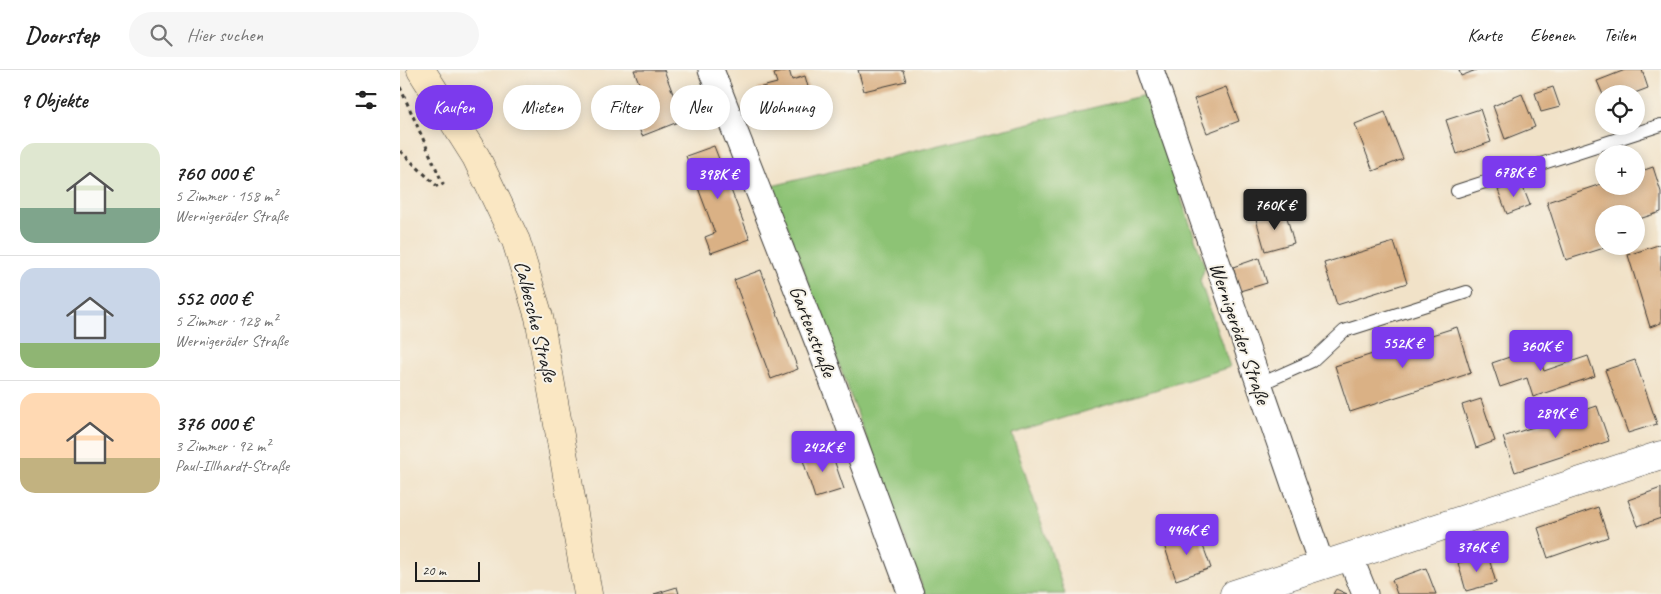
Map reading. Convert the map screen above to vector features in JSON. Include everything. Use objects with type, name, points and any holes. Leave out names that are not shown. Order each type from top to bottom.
[{"type":"main road","name":"Calbesche Straße","points":[[421,70],[476,157],[516,242],[539,317],[588,594]]},
{"type":"street","name":"Gartenstraße","points":[[711,70],[823,356],[911,594]]},
{"type":"street","name":"Wernigeröder Straße","points":[[1151,70],[1258,386],[1322,566]]},
{"type":"street","points":[[1234,594],[1661,455]]},
{"type":"street","points":[[1350,557],[1365,594]]},
{"type":"lane","points":[[1457,191],[1661,125]]},
{"type":"lane","points":[[1258,386],[1312,361],[1344,331],[1467,292]]},
{"type":"path","points":[[400,87],[443,184],[438,187],[400,151]]},
{"type":"green space","points":[[1145,95],[1205,267],[1200,281],[1230,367],[1012,434],[1065,594],[925,594],[772,186]]},
{"type":"building","points":[[634,70],[664,70],[670,86],[670,125],[660,129],[660,85],[640,85]]},
{"type":"building","points":[[789,70],[792,80],[805,76],[807,85],[769,85],[777,83],[774,74]]},
{"type":"building","points":[[858,70],[903,70],[906,81],[864,91]]},
{"type":"building","points":[[1459,70],[1476,70],[1461,76]]},
{"type":"building","points":[[1625,70],[1642,70],[1648,88],[1645,89],[1645,85],[1599,85],[1597,81]]},
{"type":"building","points":[[1226,87],[1239,121],[1207,133],[1194,99]]},
{"type":"building","points":[[1553,87],[1560,107],[1541,112],[1535,93]]},
{"type":"building","points":[[1522,94],[1535,127],[1505,139],[1493,106]]},
{"type":"building","points":[[1480,109],[1491,142],[1457,154],[1446,120]]},
{"type":"building","points":[[1385,112],[1403,159],[1373,171],[1355,124]]},
{"type":"building","points":[[640,130],[657,130],[642,136]]},
{"type":"building","points":[[714,146],[750,239],[711,253],[705,237],[715,233],[686,156]]},
{"type":"building","points":[[1653,167],[1661,192],[1661,212],[1645,217],[1645,205],[1595,205],[1595,251],[1566,260],[1547,202],[1595,186],[1595,195],[1645,195],[1645,170]]},
{"type":"building","points":[[1521,182],[1530,205],[1507,214],[1498,190]]},
{"type":"building","points":[[1285,210],[1294,243],[1265,251],[1256,219]]},
{"type":"building","points":[[1394,242],[1407,283],[1337,305],[1324,263]]},
{"type":"building","points":[[1661,244],[1661,323],[1650,327],[1628,255],[1645,255],[1645,249]]},
{"type":"building","points":[[1259,258],[1267,283],[1240,291],[1233,267]]},
{"type":"building","points":[[761,270],[798,369],[771,379],[734,280]]},
{"type":"building","points":[[1457,327],[1471,373],[1350,412],[1335,366]]},
{"type":"building","points":[[1536,348],[1544,371],[1588,356],[1595,376],[1533,397],[1527,378],[1500,387],[1492,363]]},
{"type":"building","points":[[1635,360],[1657,424],[1628,433],[1605,370]]},
{"type":"building","points":[[1481,399],[1495,441],[1476,448],[1462,405]]},
{"type":"building","points":[[1597,406],[1609,441],[1515,472],[1503,437]]},
{"type":"building","points":[[830,448],[844,489],[815,498],[802,457]]},
{"type":"building","points":[[1661,488],[1661,518],[1638,526],[1628,500]]},
{"type":"building","points":[[1598,507],[1608,537],[1548,558],[1538,528]]},
{"type":"building","points":[[1198,532],[1211,568],[1176,580],[1164,545]]},
{"type":"building","points":[[1488,555],[1496,583],[1466,591],[1458,563]]},
{"type":"building","points":[[1426,568],[1436,594],[1397,594],[1392,580]]},
{"type":"building","points":[[677,587],[679,594],[654,594]]},
{"type":"building","points":[[1336,589],[1347,594],[1333,594]]}]
